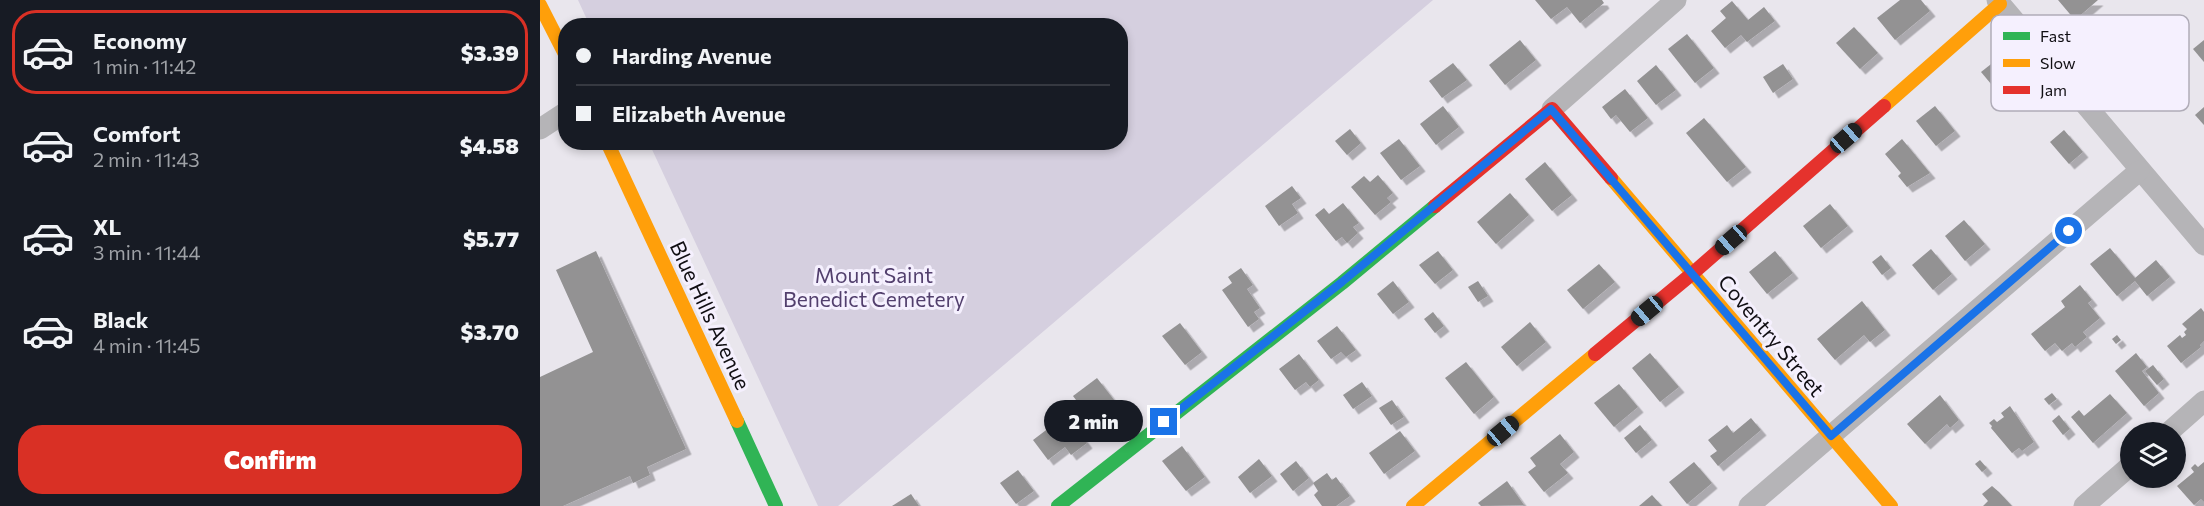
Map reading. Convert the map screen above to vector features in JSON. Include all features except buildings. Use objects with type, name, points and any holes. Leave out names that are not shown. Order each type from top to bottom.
[{"type":"street","points":[[1058,506],[1342,282],[1551,109],[1676,0]]},
{"type":"street","points":[[1413,506],[1693,273],[1998,2],[2009,15]]},
{"type":"street","points":[[540,4],[558,40]]},
{"type":"street","name":"Coventry Street","points":[[1551,109],[1891,506]]},
{"type":"street","points":[[2089,111],[2204,244]]},
{"type":"street","points":[[540,129],[558,117]]},
{"type":"street","name":"Blue Hills Avenue","points":[[611,150],[776,506]]},
{"type":"street","points":[[1749,506],[2139,171]]},
{"type":"street","points":[[2180,422],[2204,401]]},
{"type":"street","points":[[2084,506],[2120,475]]},
{"type":"green space","name":"Mount Saint Benedict Cemetery","points":[[578,0],[1433,0],[838,506],[818,506],[652,150],[1128,150],[1128,18],[586,18]]},
{"type":"traffic: fast","points":[[1058,506],[1342,283],[1435,206]]},
{"type":"traffic: fast","points":[[737,421],[776,506]]},
{"type":"traffic: slow","points":[[1884,106],[2000,4]]},
{"type":"traffic: slow","points":[[540,5],[558,40]]},
{"type":"traffic: slow","points":[[611,150],[737,421]]},
{"type":"traffic: slow","points":[[1611,178],[1891,506]]},
{"type":"traffic: slow","points":[[1413,506],[1595,354]]},
{"type":"traffic: jam","points":[[1595,354],[1693,273],[1884,106]]},
{"type":"traffic: jam","points":[[1435,206],[1552,109],[1611,178]]},
{"type":"route","points":[[1164,422],[1342,282],[1551,109],[1831,436],[2069,231]]}]
